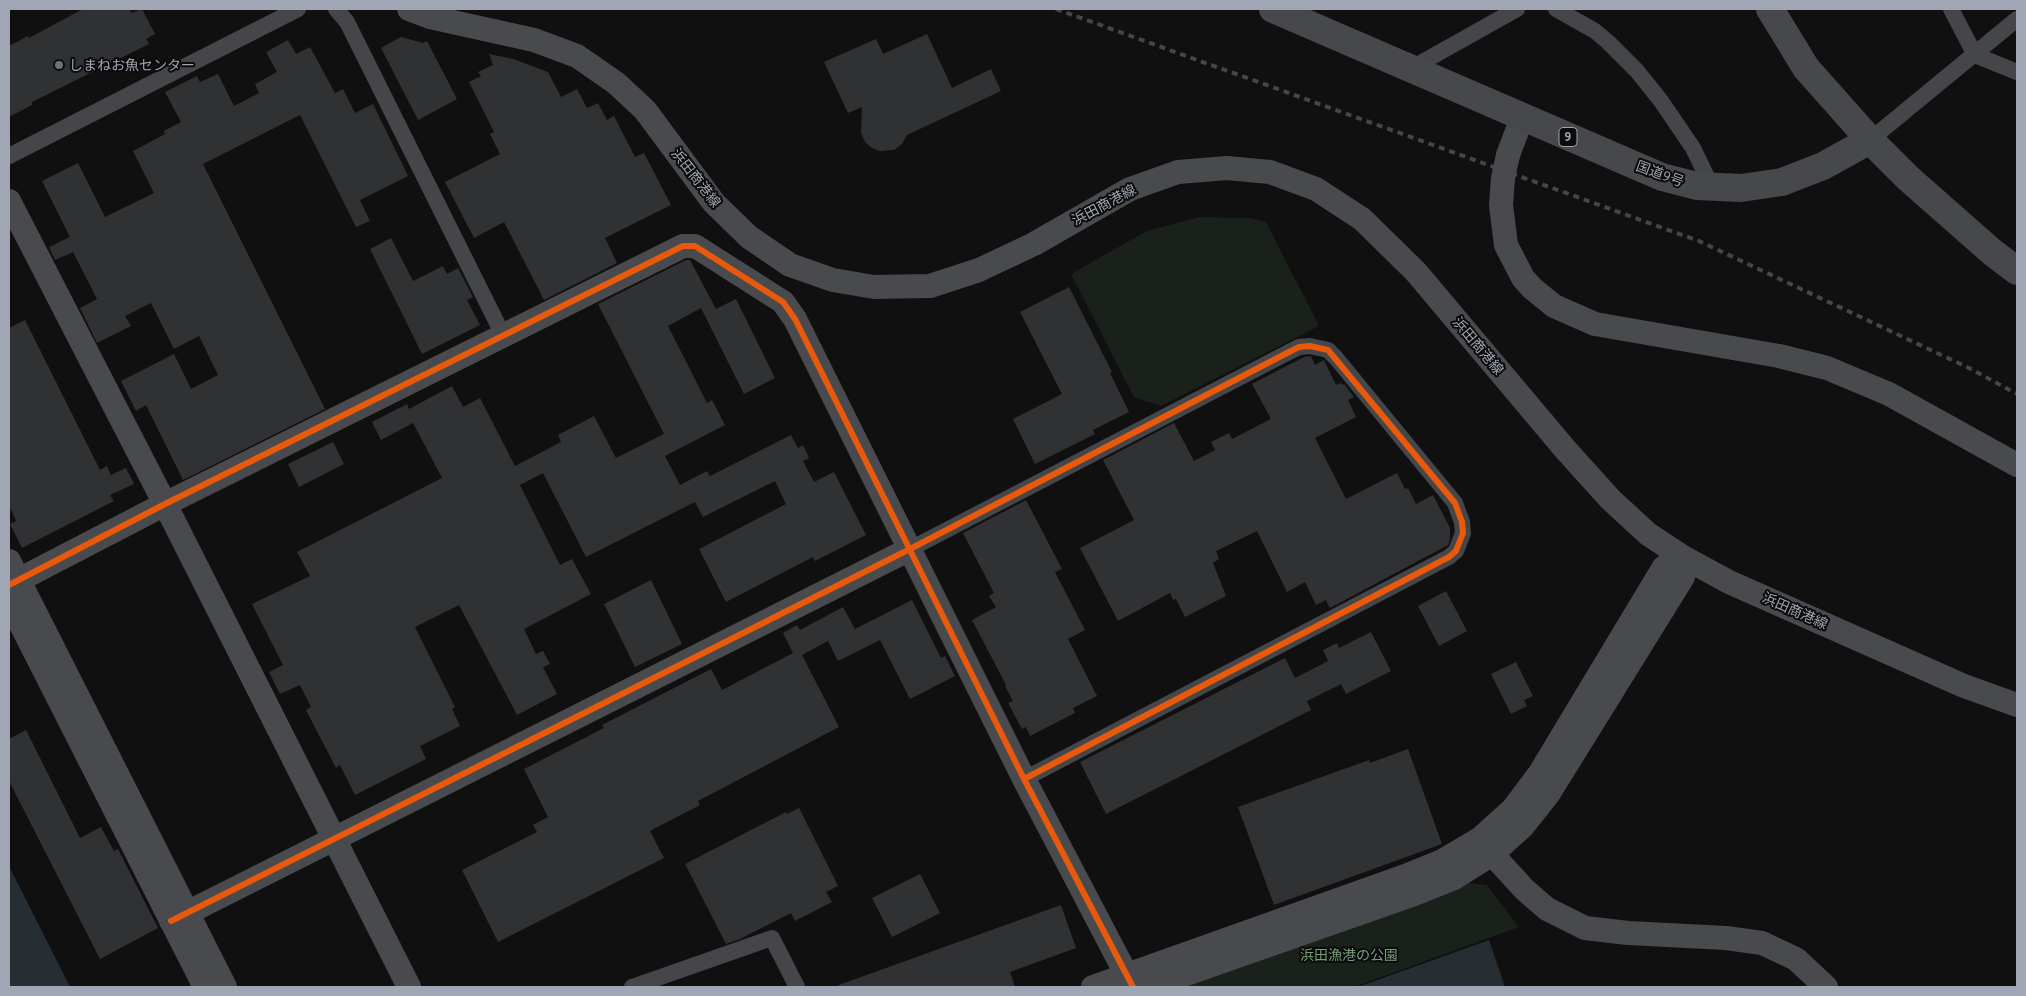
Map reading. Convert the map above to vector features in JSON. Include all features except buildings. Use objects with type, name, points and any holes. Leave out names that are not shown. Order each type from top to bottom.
[{"type":"highway","name":"国道9号","points":[[1273,9],[1522,118],[1662,176],[1696,186],[1741,188],[1782,182],[1823,166],[1870,140]]},
{"type":"highway","points":[[1770,9],[1806,68],[1870,140],[1908,178],[1992,252],[2017,271]]},
{"type":"street","points":[[9,156],[298,9]]},
{"type":"street","points":[[336,9],[347,22],[502,335]]},
{"type":"street","name":"浜田商港線","points":[[410,9],[430,17],[534,40],[577,56],[616,82],[645,110],[714,203],[749,237],[790,265],[833,280],[874,287],[930,286],[971,273],[1034,244],[1130,189],[1178,172],[1227,168],[1270,172],[1316,189],[1362,219],[1416,272],[1565,449],[1610,499],[1648,534],[1683,557],[1729,582],[1964,686],[2017,705]]},
{"type":"street","points":[[1410,69],[1517,9]]},
{"type":"street","points":[[1556,9],[1595,31],[1637,71],[1661,101],[1693,148],[1707,177]]},
{"type":"street","points":[[1950,9],[1975,55],[2017,72]]},
{"type":"street","points":[[1870,140],[2017,19]]},
{"type":"street","points":[[1522,118],[1508,155],[1503,178],[1501,205],[1506,245],[1523,278],[1554,306],[1595,324],[1778,356],[1828,368],[1889,394],[2017,465]]},
{"type":"street","points":[[9,201],[410,987]]},
{"type":"street","points":[[205,987],[179,917],[11,582],[683,246],[699,248],[783,302],[795,319],[1024,779],[1130,981]]},
{"type":"street","points":[[179,917],[910,549],[1287,353],[1298,348],[1310,346],[1328,350],[1455,503],[1461,517],[1463,532],[1456,551],[1449,557],[1024,779]]},
{"type":"street","points":[[1093,987],[1130,981],[1442,861],[1487,846],[1523,826],[1549,794],[1683,577],[1683,557]]},
{"type":"street","points":[[1149,987],[1409,896],[1454,878],[1487,846]]},
{"type":"street","points":[[1487,846],[1525,890],[1547,909],[1585,928],[1628,933],[1726,938],[1762,943],[1796,959],[1826,987]]},
{"type":"street","points":[[179,917],[225,987]]},
{"type":"street","points":[[632,987],[772,938],[797,987]]},
{"type":"green space","points":[[1200,217],[1250,218],[1266,222],[1319,326],[1161,406],[1134,397],[1071,274],[1147,231]]},
{"type":"green space","name":"浜田漁港の公園","points":[[1458,882],[1487,885],[1519,927],[1354,987],[1161,987]]},
{"type":"shaded area","points":[[9,866],[70,987],[9,987]]},
{"type":"shaded area","points":[[1489,940],[1505,987],[1358,987]]},
{"type":"railway","points":[[1056,9],[1699,241],[1969,368],[2017,394]]},
{"type":"cycle path","points":[[9,585],[165,504],[683,246],[695,246],[783,302],[795,319],[1024,779],[1133,987]]},
{"type":"cycle path","points":[[171,921],[910,549],[1299,347],[1310,346],[1328,350],[1455,503],[1462,522],[1463,533],[1456,551],[1449,557],[1024,779]]},
{"type":"place","name":"しまねお魚センター","points":[[59,65]]}]
